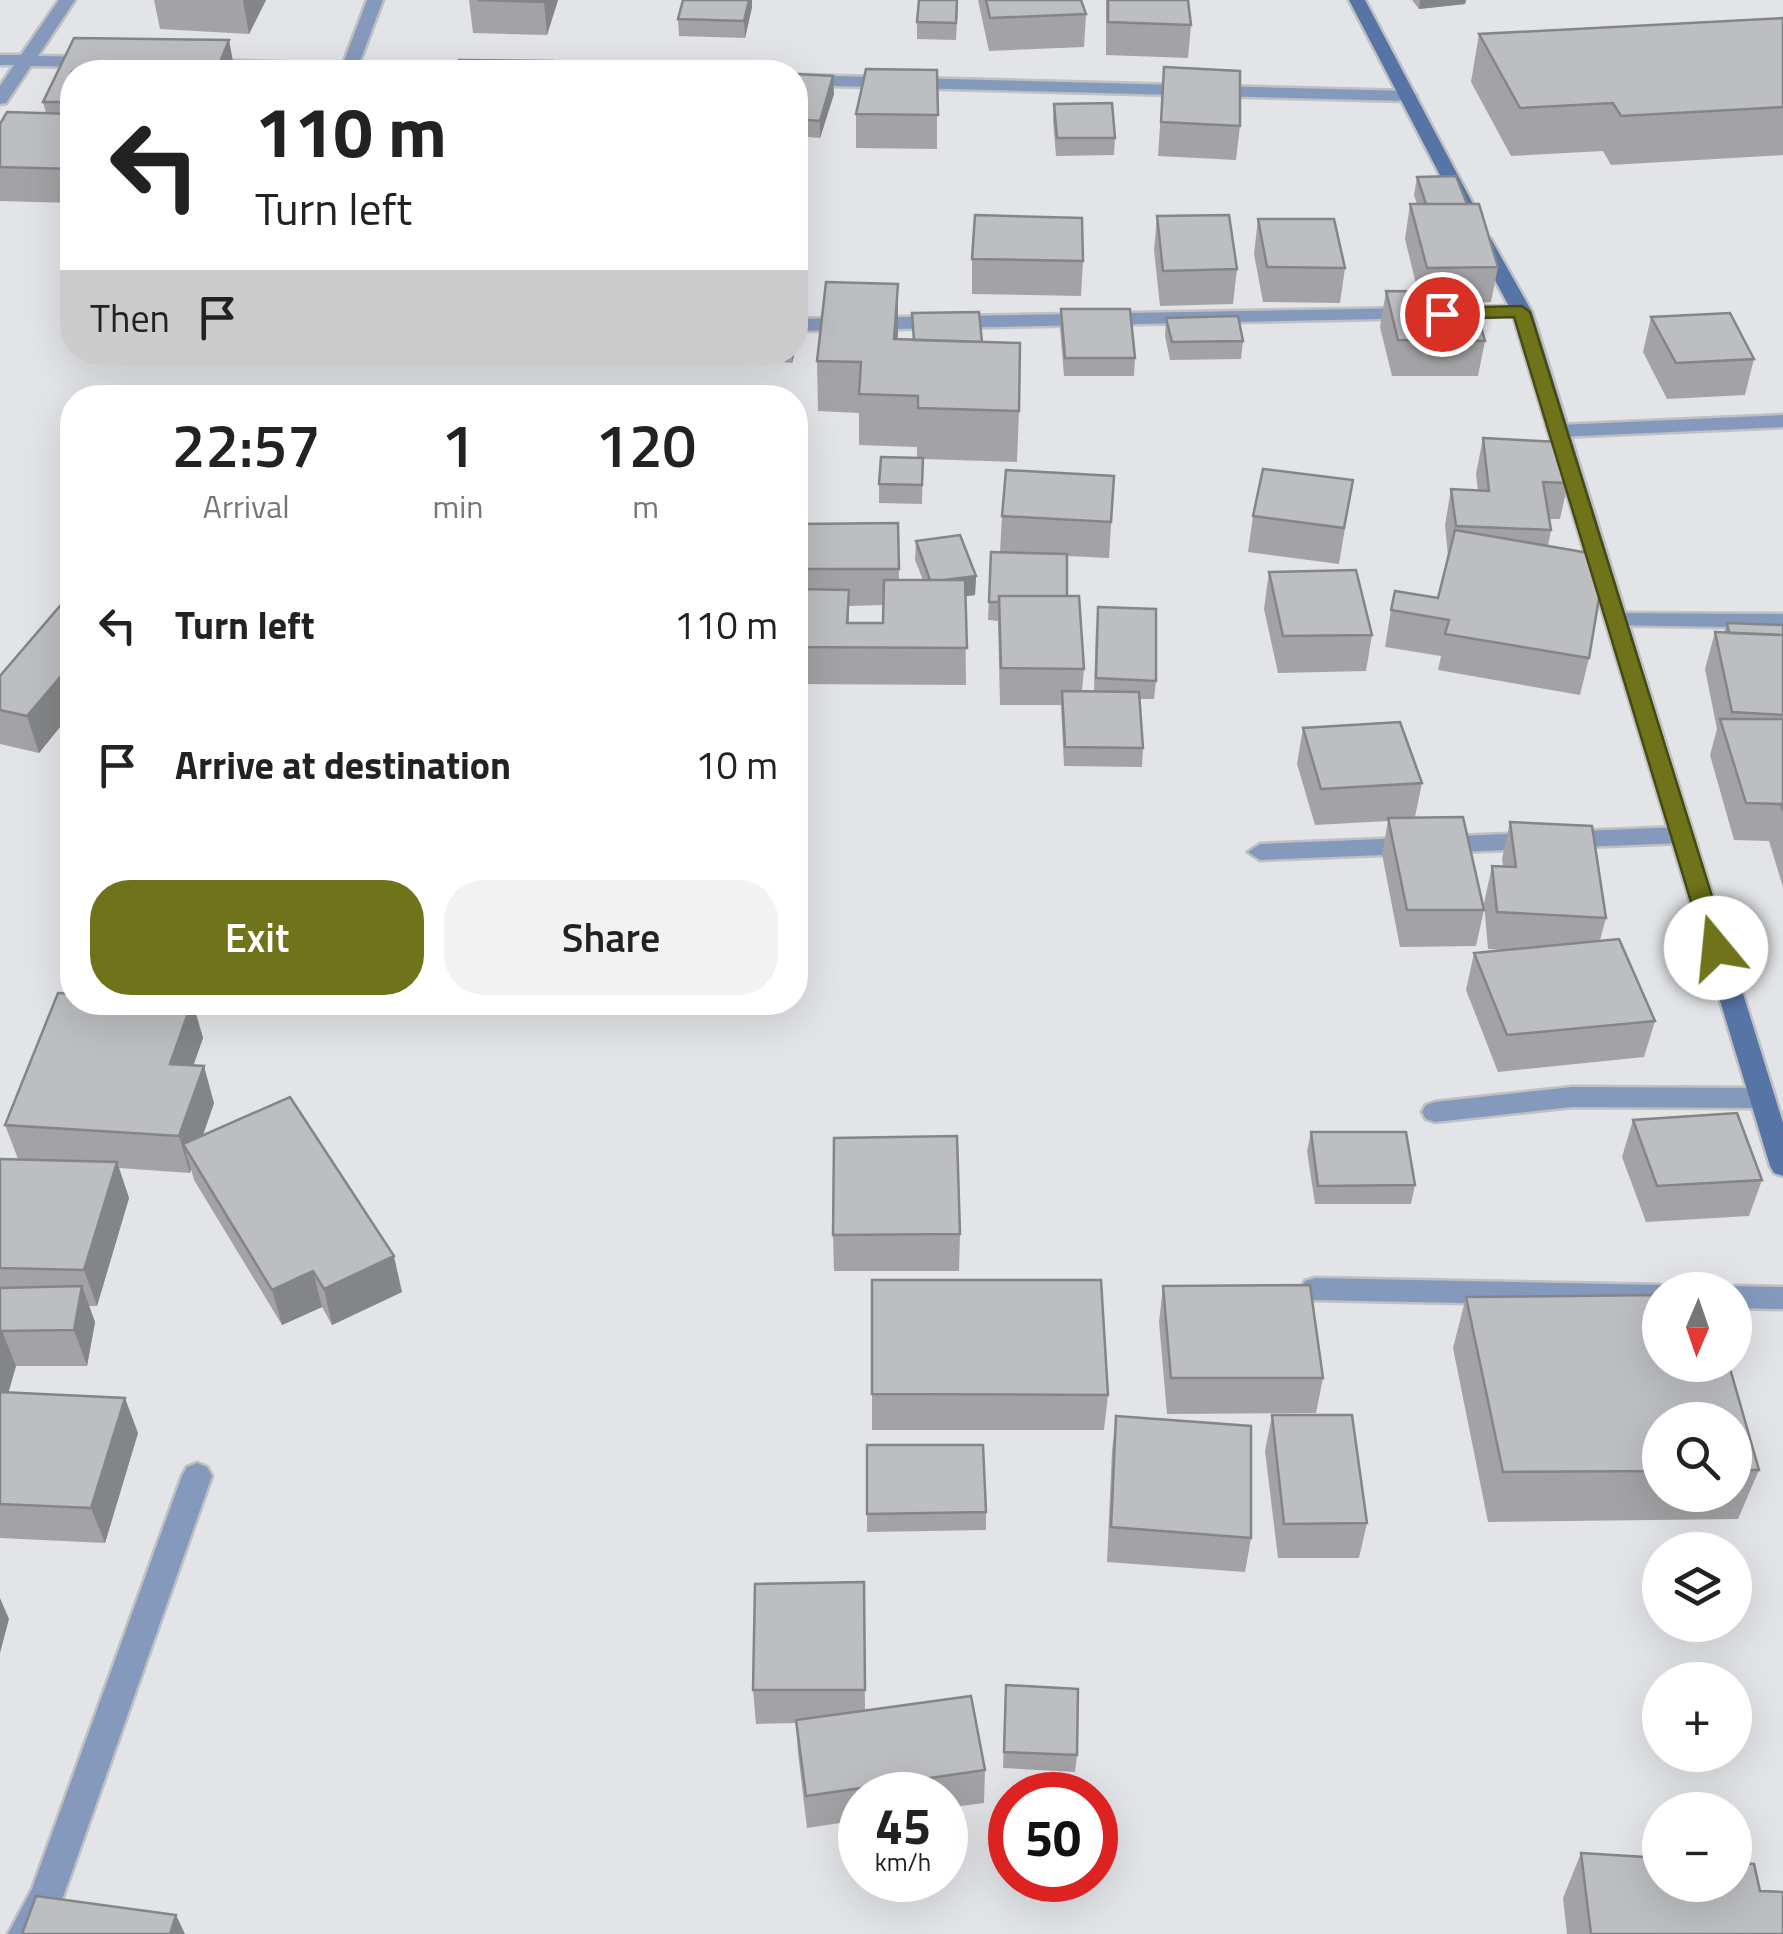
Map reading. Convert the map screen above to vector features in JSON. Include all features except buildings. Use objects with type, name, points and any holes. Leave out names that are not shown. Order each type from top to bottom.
[{"type":"main road","points":[[1357,0],[1522,312],[1783,1166]]},
{"type":"street","points":[[0,99],[67,0]]},
{"type":"street","points":[[352,60],[375,0]]},
{"type":"street","points":[[0,60],[60,61]]},
{"type":"street","points":[[808,80],[1408,96]]},
{"type":"street","points":[[808,325],[1522,312]]},
{"type":"street","points":[[1558,431],[1783,421]]},
{"type":"street","points":[[1616,620],[1783,621]]},
{"type":"street","points":[[1260,852],[1682,835]]},
{"type":"street","points":[[1435,1112],[1572,1098],[1762,1098]]},
{"type":"street","points":[[1315,1289],[1642,1296]]},
{"type":"street","points":[[1752,1297],[1783,1298]]},
{"type":"street","points":[[25,1934],[46,1897],[197,1476]]},
{"type":"route","points":[[1442,314],[1522,312],[1716,948]]}]
